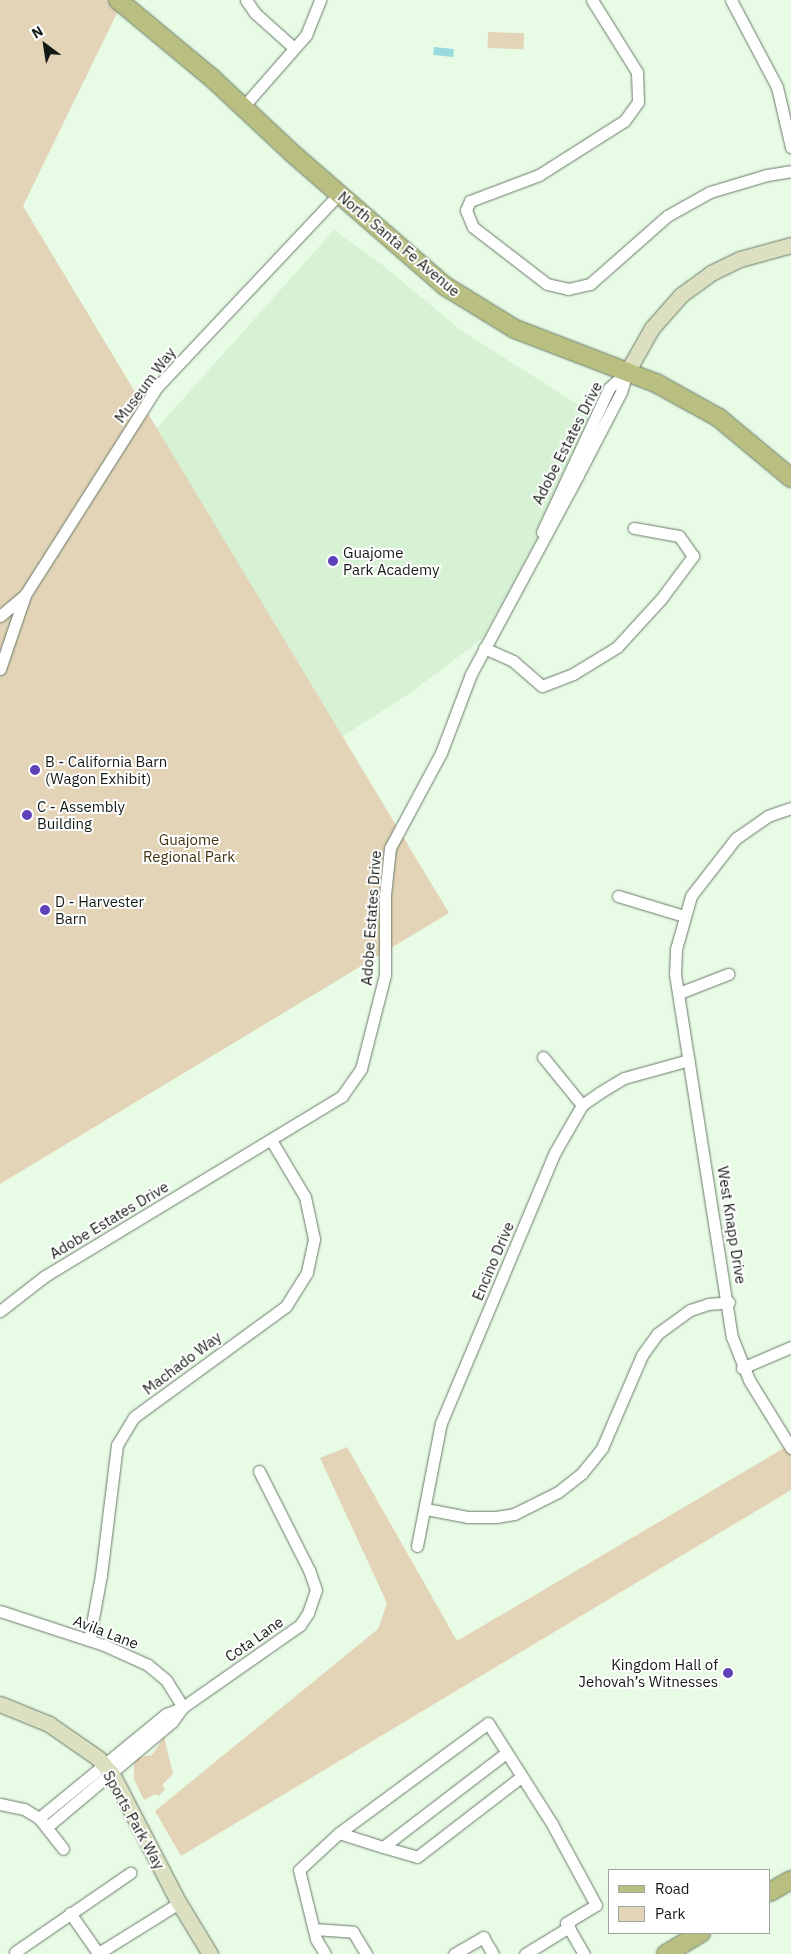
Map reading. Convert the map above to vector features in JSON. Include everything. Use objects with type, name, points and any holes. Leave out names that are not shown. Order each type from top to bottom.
[{"type":"main road","name":"North Santa Fe Avenue","points":[[118,0],[243,107],[445,286],[478,308],[542,341],[656,383],[719,418],[791,478]]},
{"type":"main road","points":[[771,1891],[791,1880]]},
{"type":"main road","points":[[666,1954],[699,1934]]},
{"type":"street","points":[[246,0],[255,13],[294,48]]},
{"type":"street","points":[[243,107],[309,30],[320,0]]},
{"type":"street","points":[[592,0],[637,72],[638,102],[624,121],[539,175],[470,201],[466,210],[473,227],[546,284],[568,290],[590,284],[667,216],[710,192],[767,174],[791,171]]},
{"type":"street","points":[[731,0],[777,88],[791,147]]},
{"type":"street","name":"Museum Way","points":[[0,669],[25,596],[157,387],[339,194]]},
{"type":"street","points":[[627,372],[652,328],[681,296],[712,273],[740,259],[791,245]]},
{"type":"street","name":"Adobe Estates Drive","points":[[0,1311],[38,1280],[342,1096],[361,1069],[385,976],[385,896],[390,848],[441,753],[484,648],[540,544],[544,523],[608,388],[627,372]]},
{"type":"street","points":[[484,648],[513,661],[542,686],[573,674],[617,647],[661,599],[693,556],[679,536],[634,528]]},
{"type":"street","name":"Museum Way","points":[[0,616],[25,596]]},
{"type":"street","name":"West Knapp Drive","points":[[791,808],[768,816],[736,838],[691,896],[676,948],[675,974],[729,1302],[732,1337],[742,1368],[791,1448]]},
{"type":"street","points":[[618,896],[684,916]]},
{"type":"street","points":[[679,993],[728,974]]},
{"type":"street","points":[[543,1057],[582,1105]]},
{"type":"street","name":"Encino Drive","points":[[417,1546],[426,1509],[441,1423],[555,1152],[582,1105],[624,1078],[689,1060]]},
{"type":"street","name":"Machado Way","points":[[89,1640],[101,1575],[117,1445],[134,1417],[286,1306],[307,1272],[314,1239],[305,1197],[271,1140]]},
{"type":"street","points":[[426,1509],[468,1517],[496,1517],[514,1514],[558,1492],[582,1473],[602,1448],[642,1355],[657,1334],[690,1310],[729,1302]]},
{"type":"street","points":[[742,1368],[791,1347]]},
{"type":"street","name":"Cota Lane","points":[[44,1822],[107,1769],[172,1722],[183,1706],[300,1625],[312,1603],[316,1590],[309,1570],[259,1471]]},
{"type":"street","name":"Avila Lane","points":[[0,1611],[89,1640],[148,1665],[166,1680],[183,1706]]},
{"type":"street","name":"Sports Park Way","points":[[0,1704],[49,1724],[107,1769],[179,1903],[210,1954]]},
{"type":"street","points":[[325,1954],[314,1929],[299,1870],[338,1833],[488,1723],[552,1824],[596,1905],[566,1923],[584,1954]]},
{"type":"street","points":[[383,1847],[506,1753]]},
{"type":"street","points":[[338,1833],[417,1857],[521,1777]]},
{"type":"street","points":[[0,1804],[24,1809],[44,1822],[63,1849]]},
{"type":"street","points":[[15,1952],[130,1873]]},
{"type":"street","points":[[70,1914],[97,1953],[179,1903]]},
{"type":"street","points":[[524,1954],[569,1927]]},
{"type":"street","points":[[314,1929],[353,1932],[366,1954]]},
{"type":"street","points":[[454,1954],[483,1937],[493,1954]]},
{"type":"shaded area","name":"Guajome Park Academy","points":[[334,230],[380,263],[462,331],[602,420],[483,638],[410,693],[329,745],[107,484]]},
{"type":"green space","name":"Guajome Regional Park","points":[[0,0],[112,0],[120,7],[23,206],[449,913],[0,1184]]},
{"type":"green space","points":[[488,32],[524,33],[523,49],[487,48]]},
{"type":"green space","points":[[791,1444],[791,1490],[181,1856],[155,1811],[378,1629],[387,1603],[320,1458],[347,1447],[457,1641]]},
{"type":"green space","points":[[164,1737],[173,1774],[162,1785],[165,1789],[159,1796],[155,1794],[144,1800],[134,1779],[134,1763],[138,1758],[152,1755]]},
{"type":"water","points":[[434,47],[454,49],[453,57],[433,55]]},
{"type":"place","name":"Guajome Park Academy","points":[[333,561]]},
{"type":"place","name":"B - California Barn (Wagon Exhibit)","points":[[35,770]]},
{"type":"place","name":"C - Assembly Building","points":[[27,815]]},
{"type":"place","name":"D - Harvester Barn","points":[[45,910]]},
{"type":"place","name":"Kingdom Hall of Jehovah’s Witnesses","points":[[728,1673]]}]
